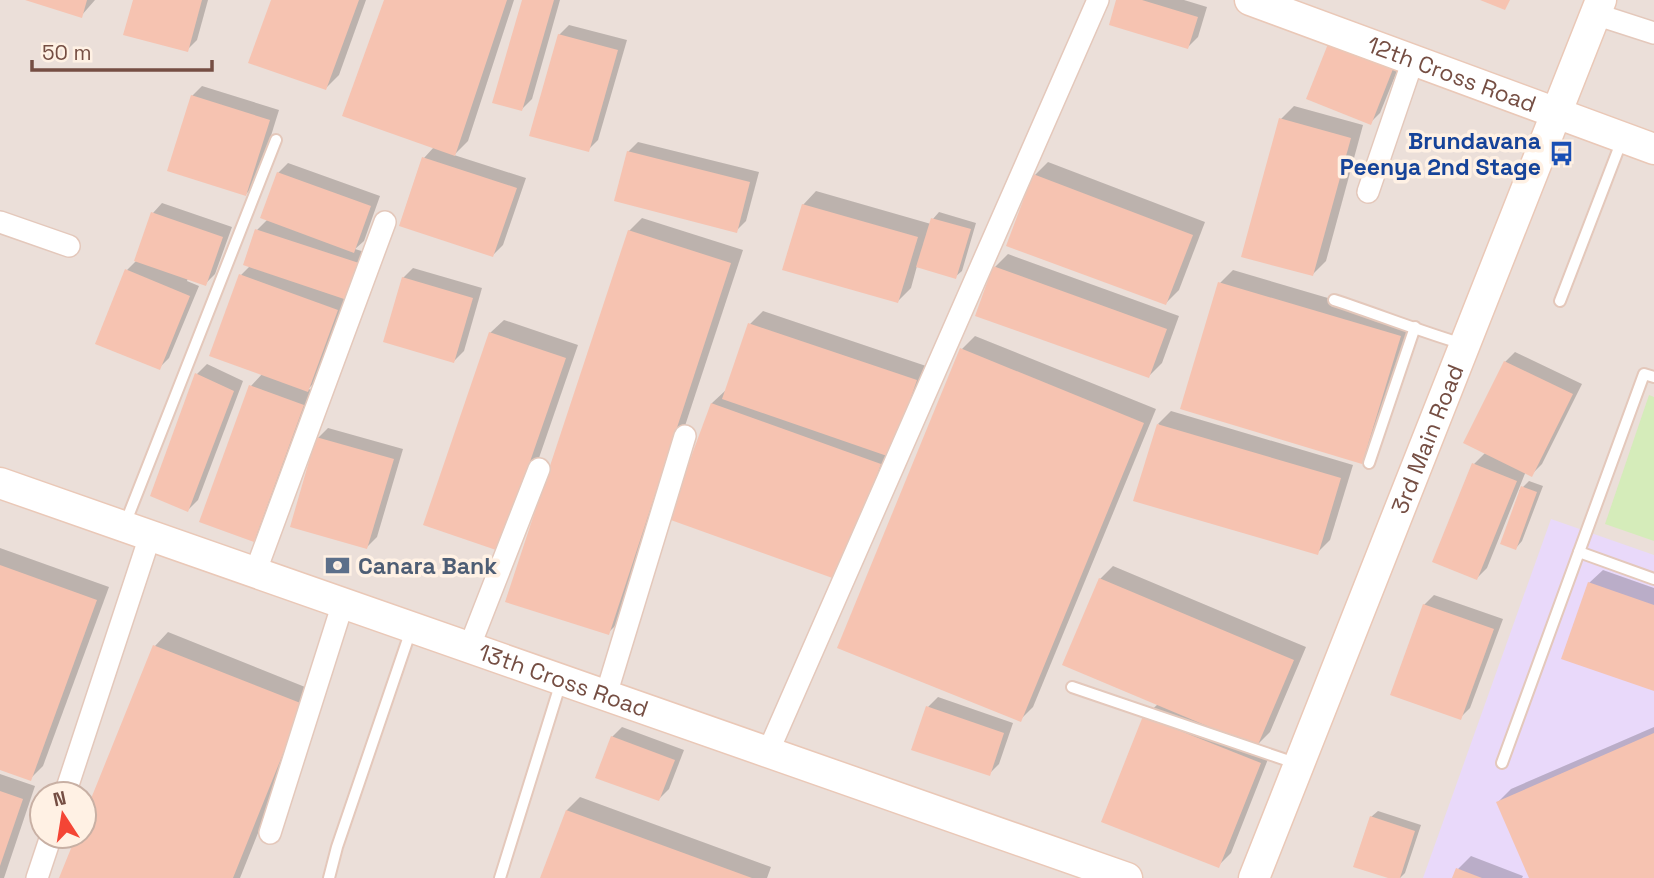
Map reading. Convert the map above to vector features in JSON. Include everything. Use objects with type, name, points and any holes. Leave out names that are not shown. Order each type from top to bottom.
[{"type":"street","points":[[768,752],[1098,0]]},
{"type":"street","name":"12th Cross Road","points":[[1250,0],[1654,149]]},
{"type":"street","points":[[1598,7],[1654,33]]},
{"type":"street","name":"3rd Main Road","points":[[1258,877],[1299,765],[1598,7]]},
{"type":"street","points":[[1368,192],[1413,60]]},
{"type":"street","points":[[0,222],[69,246]]},
{"type":"street","points":[[255,573],[386,222]]},
{"type":"street","points":[[606,695],[685,436]]},
{"type":"street","points":[[470,648],[539,469]]},
{"type":"street","name":"13th Cross Road","points":[[0,483],[1127,878]]},
{"type":"street","points":[[69,780],[137,531]]},
{"type":"street","points":[[270,834],[343,603]]},
{"type":"street","points":[[37,878],[46,850]]},
{"type":"lane","points":[[1560,301],[1623,138]]},
{"type":"lane","points":[[137,531],[276,140]]},
{"type":"lane","points":[[1334,300],[1465,345]]},
{"type":"lane","points":[[1369,463],[1415,327]]},
{"type":"lane","points":[[1502,763],[1644,374],[1654,377]]},
{"type":"lane","points":[[1579,552],[1654,579]]},
{"type":"lane","points":[[329,878],[337,847],[412,628]]},
{"type":"lane","points":[[500,878],[562,680]]},
{"type":"lane","points":[[1072,687],[1299,765]]},
{"type":"shaded area","points":[[0,0],[1654,0],[1654,878],[0,878]]},
{"type":"shaded area","points":[[1551,519],[1654,555],[1654,878],[1423,878]]},
{"type":"green space","points":[[1649,395],[1654,397],[1654,541],[1605,524]]},
{"type":"building","points":[[25,0],[87,0],[82,18]]},
{"type":"building","points":[[133,0],[202,0],[188,52],[123,35]]},
{"type":"building","points":[[271,0],[359,0],[326,90],[248,63]]},
{"type":"building","points":[[384,0],[507,0],[455,156],[342,116]]},
{"type":"building","points":[[522,0],[554,0],[522,111],[492,103]]},
{"type":"building","points":[[1116,0],[1142,0],[1198,17],[1188,49],[1109,25]]},
{"type":"building","points":[[1480,0],[1510,0],[1505,10]]},
{"type":"building","points":[[558,34],[618,50],[589,152],[529,136]]},
{"type":"building","points":[[1328,44],[1393,69],[1371,125],[1306,99]]},
{"type":"building","points":[[191,95],[270,120],[246,196],[167,171]]},
{"type":"building","points":[[1279,118],[1351,138],[1313,276],[1241,257]]},
{"type":"building","points":[[627,151],[750,182],[737,233],[614,201]]},
{"type":"building","points":[[422,157],[517,188],[493,257],[399,226]]},
{"type":"building","points":[[277,172],[371,206],[354,253],[260,218]]},
{"type":"building","points":[[1033,174],[1193,235],[1166,305],[1006,246]]},
{"type":"building","points":[[802,204],[918,237],[898,303],[782,270]]},
{"type":"building","points":[[151,212],[223,237],[206,286],[134,261]]},
{"type":"building","points":[[931,218],[971,229],[956,279],[916,267]]},
{"type":"building","points":[[255,229],[359,263],[347,300],[243,265]]},
{"type":"building","points":[[628,230],[731,263],[609,635],[505,602]]},
{"type":"building","points":[[993,266],[1167,329],[1149,378],[975,316]]},
{"type":"building","points":[[125,269],[190,296],[160,370],[95,344]]},
{"type":"building","points":[[239,274],[338,310],[308,392],[209,356]]},
{"type":"building","points":[[402,277],[473,298],[454,363],[383,342]]},
{"type":"building","points":[[1218,282],[1401,336],[1362,464],[1180,409]]},
{"type":"building","points":[[748,323],[917,380],[890,457],[722,399]]},
{"type":"building","points":[[489,332],[566,358],[499,551],[423,525]]},
{"type":"building","points":[[960,348],[1144,423],[1021,722],[837,648]]},
{"type":"building","points":[[1504,361],[1573,394],[1532,477],[1463,443]]},
{"type":"building","points":[[195,373],[234,391],[188,512],[150,496]]},
{"type":"building","points":[[249,385],[304,405],[254,542],[199,522]]},
{"type":"building","points":[[711,403],[881,464],[838,580],[668,519]]},
{"type":"building","points":[[1157,424],[1341,478],[1318,555],[1133,501]]},
{"type":"building","points":[[316,437],[394,459],[367,549],[290,527]]},
{"type":"building","points":[[1472,463],[1517,481],[1477,580],[1432,562]]},
{"type":"building","points":[[1521,486],[1537,492],[1516,550],[1500,544]]},
{"type":"building","points":[[0,565],[97,600],[31,780],[0,770]]},
{"type":"building","points":[[1099,578],[1294,660],[1257,747],[1062,665]]},
{"type":"building","points":[[1588,582],[1654,605],[1654,691],[1561,659]]},
{"type":"building","points":[[1423,604],[1494,629],[1461,720],[1390,695]]},
{"type":"building","points":[[153,645],[303,704],[233,878],[59,878],[70,850],[98,850],[98,781]]},
{"type":"building","points":[[926,706],[1004,733],[990,776],[911,750]]},
{"type":"building","points":[[1143,716],[1261,763],[1219,868],[1101,822]]},
{"type":"building","points":[[1654,733],[1654,878],[1529,878],[1496,802]]},
{"type":"building","points":[[611,736],[675,760],[659,801],[595,778]]},
{"type":"building","points":[[0,791],[23,799],[0,866]]},
{"type":"building","points":[[566,810],[752,878],[540,878]]},
{"type":"building","points":[[1370,816],[1415,831],[1400,878],[1388,878],[1353,867]]},
{"type":"building","points":[[1456,868],[1482,878],[1452,878]]},
{"type":"place","name":"Brundavana Peenya 2nd Stage","points":[[1561,154]]},
{"type":"place","name":"Canara Bank","points":[[338,566]]}]
